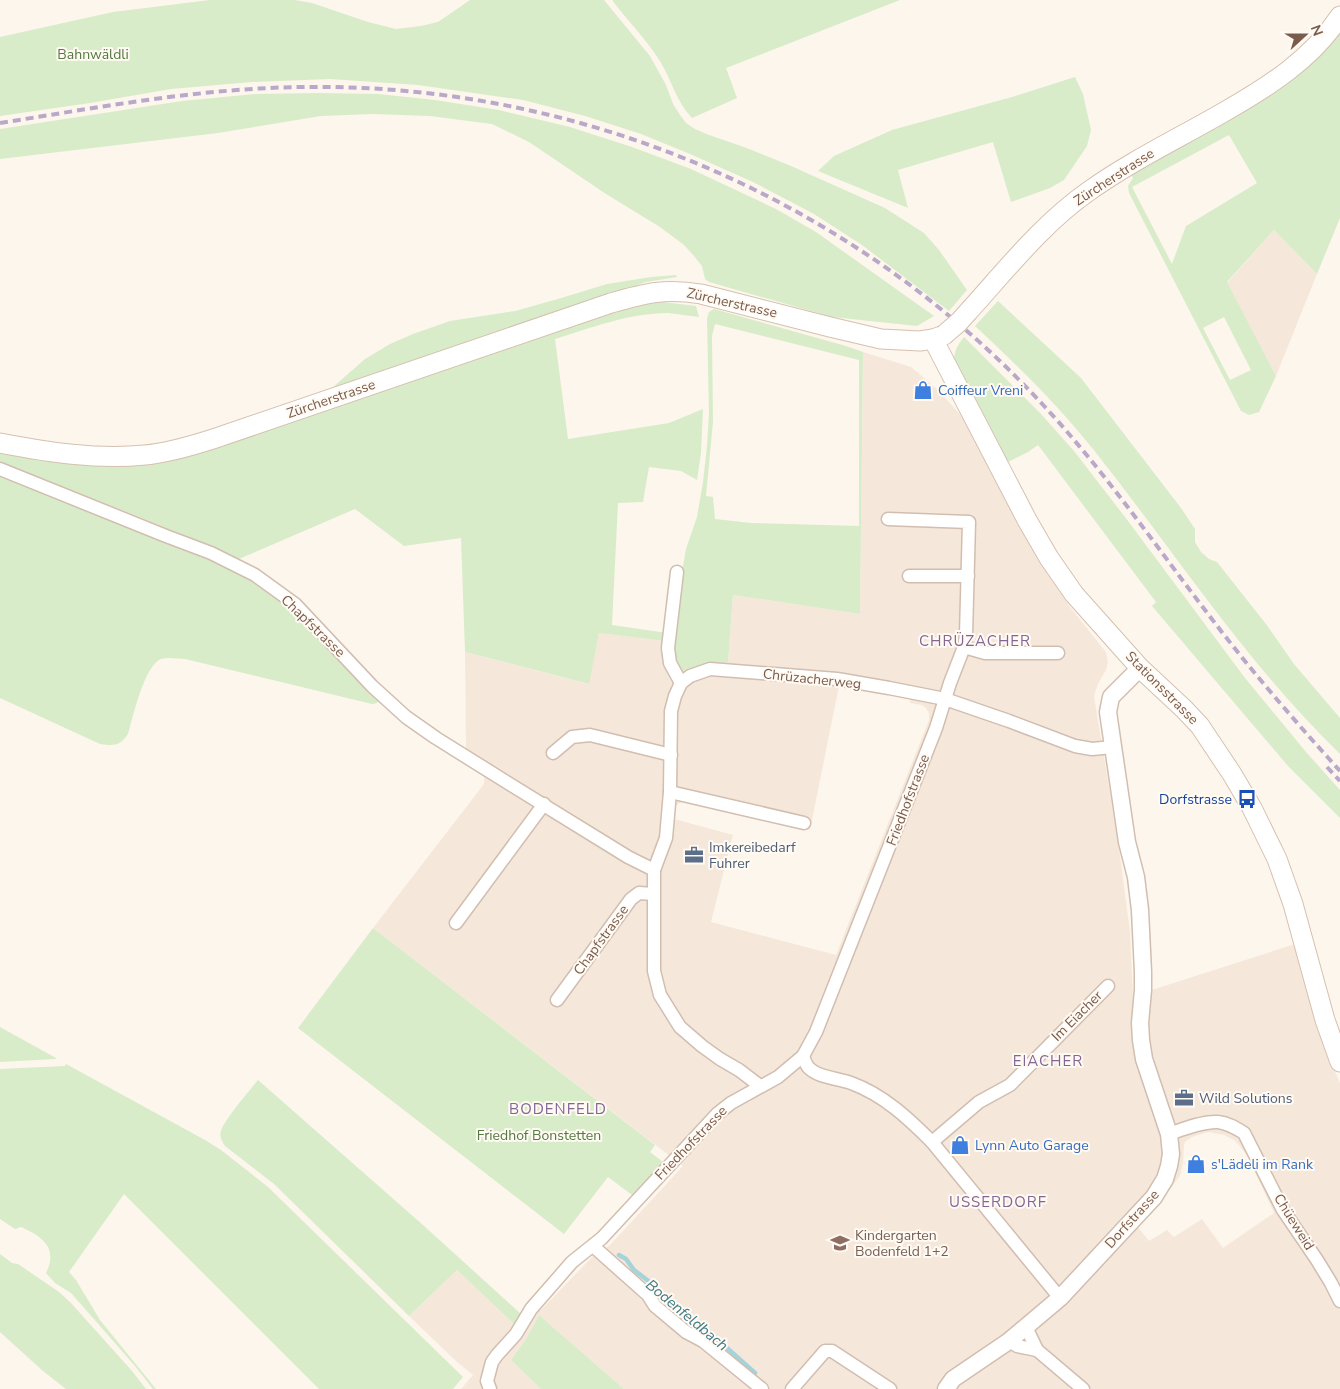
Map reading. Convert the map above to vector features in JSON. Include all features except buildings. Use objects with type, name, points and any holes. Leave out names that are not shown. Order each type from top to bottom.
[{"type":"main road","name":"Zürcherstrasse","points":[[0,443],[69,454],[95,456],[147,455],[177,449],[213,439],[611,303],[659,291],[682,291],[701,294],[881,339],[906,341],[938,337],[955,326],[1053,219],[1074,202],[1133,163],[1255,94],[1284,74],[1313,49],[1340,16]]},
{"type":"main road","name":"Stationsstrasse","points":[[938,337],[950,375],[1026,520],[1049,558],[1074,594],[1140,668],[1200,726],[1232,774],[1277,860],[1293,904],[1325,1020],[1340,1062]]},
{"type":"street","name":"Chapfstrasse","points":[[0,469],[211,553],[255,575],[295,604],[372,686],[406,717],[436,738],[628,857],[654,870]]},
{"type":"street","points":[[888,519],[969,522],[964,647],[945,700]]},
{"type":"street","points":[[677,572],[668,648],[670,663],[681,683],[674,696],[671,710],[670,792],[666,838],[654,870],[654,971],[660,995],[680,1027],[720,1059],[739,1070],[760,1086]]},
{"type":"street","points":[[909,576],[968,576]]},
{"type":"street","points":[[964,647],[985,653],[1058,653]]},
{"type":"street","name":"Dorfstrasse","points":[[946,1389],[953,1379],[1009,1341],[1060,1298],[1154,1197],[1165,1179],[1170,1166],[1169,1134],[1144,1058],[1141,1040],[1140,1022],[1143,972],[1140,910],[1136,877],[1127,842],[1108,712],[1111,697],[1140,668]]},
{"type":"street","name":"Chrüzacherweg","points":[[681,683],[690,676],[710,669],[837,679],[945,700],[1009,720],[1075,746],[1092,749],[1113,747]]},
{"type":"street","name":"Friedhofstrasse","points":[[489,1385],[492,1362],[516,1334],[531,1309],[572,1262],[602,1238],[717,1114],[731,1103],[778,1077],[803,1056],[816,1032],[936,728],[945,700]]},
{"type":"street","points":[[553,753],[572,737],[590,735],[671,755]]},
{"type":"street","points":[[670,792],[804,823]]},
{"type":"street","points":[[456,923],[544,804]]},
{"type":"street","name":"Chapfstrasse","points":[[557,1000],[631,899],[639,893],[653,894]]},
{"type":"street","name":"Im Eiacher","points":[[932,1142],[979,1102],[1010,1085],[1108,986]]},
{"type":"street","points":[[803,1056],[808,1066],[816,1073],[853,1083],[888,1102],[932,1142],[1060,1298]]},
{"type":"street","name":"Chüeweid","points":[[1169,1134],[1199,1124],[1217,1122],[1232,1126],[1244,1133],[1284,1210],[1332,1283],[1340,1301]]},
{"type":"street","points":[[593,1246],[648,1295],[655,1306],[686,1332],[703,1341],[762,1389]]},
{"type":"street","points":[[1026,1326],[1037,1350],[1082,1389]]},
{"type":"street","points":[[1009,1341],[1017,1346],[1037,1350]]},
{"type":"street","points":[[792,1389],[825,1351],[832,1351],[890,1389]]},
{"type":"shaded area","points":[[1274,230],[1317,274],[1276,376],[1227,283]]},
{"type":"shaded area","points":[[863,352],[911,367],[938,390],[966,421],[1006,501],[1038,558],[1070,607],[1106,652],[1108,662],[1106,670],[1094,696],[1119,848],[1130,932],[1133,996],[1295,944],[1324,1047],[1340,1083],[1340,1389],[624,1389],[539,1315],[526,1339],[511,1360],[541,1389],[461,1389],[473,1375],[409,1316],[457,1270],[515,1325],[541,1310],[593,1256],[610,1245],[683,1166],[373,928],[484,784],[485,765],[466,750],[465,652],[588,684],[599,633],[665,641],[686,671],[701,664],[728,662],[733,595],[860,614]],"holes":[[[839,686],[910,698],[910,703],[922,705],[926,708],[929,713],[929,720],[836,955],[711,922],[733,835],[674,819],[675,808],[684,801],[810,830]],[[1208,1132],[1224,1135],[1239,1145],[1248,1157],[1274,1213],[1223,1248],[1202,1219],[1174,1237],[1167,1230],[1149,1241],[1137,1226],[1180,1176],[1185,1142],[1192,1137]]]},
{"type":"green space","name":"Bahnwäldli","points":[[210,0],[295,0],[312,3],[368,22],[396,29],[438,22],[470,0],[604,0],[650,56],[666,85],[673,104],[686,123],[709,135],[791,166],[885,208],[924,233],[939,250],[967,290],[949,311],[862,245],[814,214],[753,182],[641,134],[585,116],[523,100],[418,85],[330,79],[252,82],[171,89],[0,116],[0,37],[113,12]]},
{"type":"green space","points":[[612,0],[900,0],[726,68],[737,98],[692,118],[674,90],[655,53]]},
{"type":"green space","points":[[1340,30],[1340,218],[1317,274],[1274,230],[1227,282],[1276,376],[1259,412],[1249,415],[1241,411],[1129,193],[1128,186],[1133,178],[1130,172]],"holes":[[[1229,135],[1257,183],[1186,226],[1172,264],[1132,187]],[[1224,317],[1251,370],[1230,380],[1203,328]]]},
{"type":"green space","points":[[1075,77],[1083,94],[1091,130],[1087,146],[1064,180],[1050,188],[1011,202],[993,142],[898,170],[908,208],[818,171],[834,156],[892,130],[1012,97]]},
{"type":"green space","points":[[255,94],[378,94],[435,100],[499,110],[570,127],[632,147],[691,169],[776,209],[816,232],[934,316],[917,326],[832,317],[709,282],[705,279],[702,266],[694,256],[684,245],[660,227],[606,194],[529,142],[492,124],[430,116],[372,114],[321,116],[218,133],[0,159],[0,129],[182,101]]},
{"type":"green space","points":[[676,275],[677,277],[646,282],[333,390],[332,388],[365,359],[390,344],[450,321],[515,311],[607,284]]},
{"type":"green space","points":[[998,301],[1081,378],[1181,508],[1195,529],[1195,542],[1201,552],[1209,559],[1217,562],[1266,624],[1294,664],[1340,718],[1340,754],[1273,682],[1242,644],[1079,432],[1036,385],[975,326]]},
{"type":"green space","points":[[663,302],[696,306],[699,317],[668,313],[639,316],[610,322],[555,339],[568,439],[669,423],[703,409],[701,453],[697,480],[681,471],[649,467],[643,502],[618,503],[612,625],[667,633],[665,641],[599,633],[589,684],[465,652],[461,538],[404,546],[355,509],[239,559],[142,518],[0,463],[0,454],[4,452],[178,459],[201,453],[614,310],[639,304]]},
{"type":"green space","points":[[714,309],[863,352],[860,614],[733,595],[728,662],[711,662],[681,671],[677,668],[672,648],[678,595],[686,549],[697,517],[707,446],[709,412],[707,318],[709,312]],"holes":[[[715,324],[859,360],[859,526],[751,523],[715,519],[713,497],[706,496],[713,422],[712,336]]]},
{"type":"green space","points":[[964,337],[1041,414],[1074,451],[1245,678],[1340,790],[1340,818],[1288,766],[1152,606],[1156,602],[1038,445],[1004,464],[956,373],[955,354]]},
{"type":"green space","points":[[0,476],[210,558],[257,583],[297,613],[378,701],[377,703],[372,704],[185,659],[164,658],[155,664],[144,681],[128,734],[119,743],[109,745],[100,744],[0,698]]},
{"type":"green space","name":"Friedhof Bonstetten","points":[[373,928],[655,1145],[650,1152],[663,1162],[634,1195],[608,1177],[564,1234],[298,1028]]},
{"type":"green space","points":[[0,1027],[56,1058],[56,1059],[0,1062]]},
{"type":"green space","points":[[66,1064],[205,1140],[221,1150],[268,1187],[463,1377],[453,1389],[319,1389],[124,1194],[69,1272],[76,1280],[100,1320],[156,1389],[153,1389],[71,1293],[55,1283],[46,1273],[50,1256],[46,1244],[28,1230],[21,1227],[15,1229],[0,1219],[0,1069],[65,1066]]},
{"type":"green space","points":[[258,1080],[521,1314],[515,1325],[457,1270],[409,1316],[274,1184],[225,1146],[220,1135],[223,1126]]},
{"type":"green space","points":[[0,1254],[59,1292],[71,1303],[146,1389],[66,1389],[0,1332]]},
{"type":"green space","points":[[539,1315],[624,1389],[541,1389],[511,1360],[526,1339]]},
{"type":"waterway","name":"Bodenfeldbach","points":[[619,1255],[626,1259],[634,1270],[651,1283],[667,1301],[700,1324],[755,1373]]},
{"type":"railway","points":[[0,123],[152,99],[266,88],[304,87],[409,91],[511,106],[612,132],[709,169],[802,215],[889,270],[971,334],[1067,431],[1108,481],[1237,651],[1340,771]]},
{"type":"railway","points":[[1327,767],[1340,781]]},
{"type":"place","name":"Coiffeur Vreni","points":[[923,390]]},
{"type":"place","name":"Dorfstrasse","points":[[1247,799]]},
{"type":"place","name":"Imkereibedarf Fuhrer","points":[[694,855]]},
{"type":"place","name":"Wild Solutions","points":[[1184,1098]]},
{"type":"place","name":"Lynn Auto Garage","points":[[960,1145]]},
{"type":"place","name":"s'Lädeli im Rank","points":[[1196,1164]]},
{"type":"place","name":"Kindergarten Bodenfeld 1+2","points":[[840,1243]]},
{"type":"district","name":"CHRÜZACHER","points":[[975,641]]},
{"type":"district","name":"EIACHER","points":[[1048,1061]]},
{"type":"district","name":"BODENFELD","points":[[558,1109]]},
{"type":"district","name":"USSERDORF","points":[[998,1202]]}]
